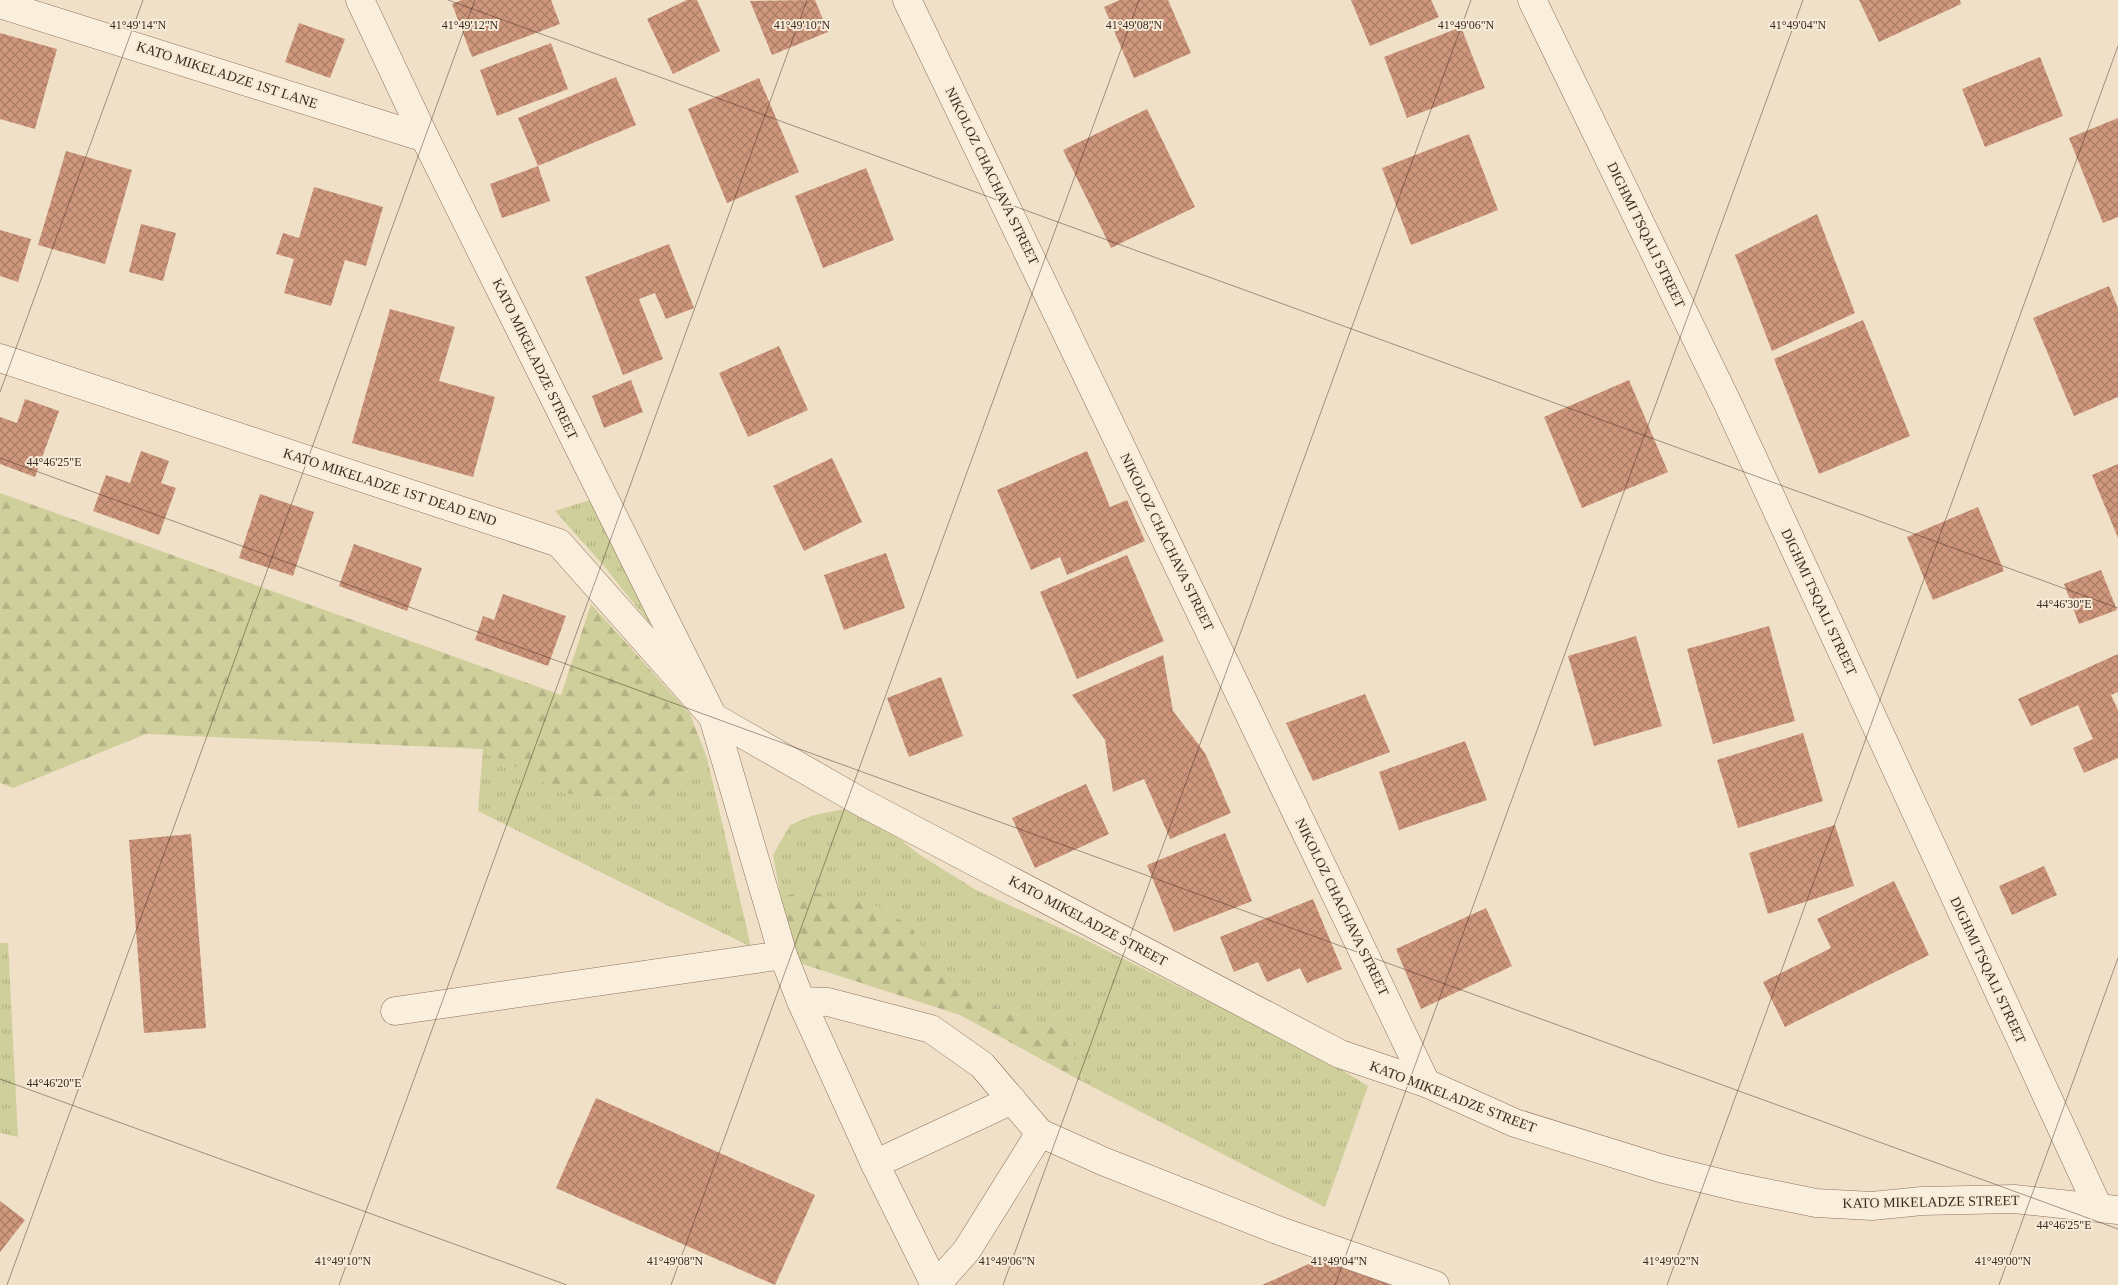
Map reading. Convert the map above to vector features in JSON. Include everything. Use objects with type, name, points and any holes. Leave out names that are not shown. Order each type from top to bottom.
[{"type":"street","name":"KATO MIKELADZE STREET","points":[[360,0],[425,138],[713,717],[783,955],[801,1001],[874,1164],[936,1285]]},
{"type":"street","name":"NIKOLOZ CHACHAVA STREET","points":[[907,0],[1426,1083]]},
{"type":"street","name":"DIGHMI TSQALI STREET","points":[[1532,0],[1728,404],[2108,1209]]},
{"type":"street","name":"KATO MIKELADZE 1ST LANE","points":[[0,4],[425,138]]},
{"type":"street","name":"KATO MIKELADZE 1ST DEAD END","points":[[0,358],[559,543],[713,717]]},
{"type":"street","name":"KATO MIKELADZE STREET","points":[[713,717],[863,803],[1340,1054],[1426,1083],[1514,1123],[1663,1169],[1737,1187],[1816,1203],[1872,1206],[1922,1201],[2014,1199],[2108,1209]]},
{"type":"street","points":[[395,1011],[783,955]]},
{"type":"street","points":[[801,1001],[828,1002],[931,1029],[982,1064],[1040,1133],[1105,1162],[1271,1228],[1434,1285]]},
{"type":"street","points":[[874,1164],[1012,1100]]},
{"type":"street","points":[[936,1285],[967,1250],[1040,1133]]},
{"type":"green space","points":[[0,493],[561,695],[591,604],[690,714],[707,758],[641,803],[565,793],[482,749],[146,734],[13,788],[0,783]]},
{"type":"green space","points":[[593,499],[663,640],[604,566],[555,511]]},
{"type":"green space","points":[[483,749],[565,793],[641,803],[707,758],[751,947],[478,811]]},
{"type":"green space","points":[[843,809],[860,814],[892,833],[920,855],[976,890],[1080,937],[1327,1061],[1368,1086],[1325,1207],[1083,1082],[1070,1034],[974,999],[923,950],[913,929],[802,890],[781,898],[773,855],[790,825],[811,816]]},
{"type":"green space","points":[[802,890],[881,907],[913,929],[923,950],[974,999],[1070,1034],[1083,1082],[960,1015],[796,962],[781,898]]},
{"type":"green space","points":[[0,943],[8,943],[18,1137],[0,1133]]},
{"type":"building","points":[[462,0],[551,0],[560,24],[472,57],[452,4]]},
{"type":"building","points":[[687,0],[697,0],[720,51],[673,74],[647,19]]},
{"type":"building","points":[[815,0],[828,32],[772,55],[750,1]]},
{"type":"building","points":[[1120,0],[1168,0],[1191,53],[1134,78],[1104,7]]},
{"type":"building","points":[[1351,0],[1431,0],[1439,17],[1370,46]]},
{"type":"building","points":[[1859,0],[1960,0],[1961,4],[1879,42]]},
{"type":"building","points":[[299,23],[345,39],[330,78],[285,62]]},
{"type":"building","points":[[1461,27],[1485,88],[1407,118],[1384,57]]},
{"type":"building","points":[[0,33],[57,49],[35,129],[0,119]]},
{"type":"building","points":[[551,43],[568,89],[497,116],[480,70]]},
{"type":"building","points":[[2040,57],[2063,116],[1985,147],[1962,89]]},
{"type":"building","points":[[616,77],[636,125],[538,166],[518,118]]},
{"type":"building","points":[[759,78],[799,172],[727,203],[688,109]]},
{"type":"building","points":[[1147,109],[1195,207],[1111,248],[1063,150]]},
{"type":"building","points":[[2118,118],[2118,217],[2103,223],[2069,138]]},
{"type":"building","points":[[1469,134],[1498,210],[1411,245],[1382,168]]},
{"type":"building","points":[[66,151],[132,170],[105,264],[38,245]]},
{"type":"building","points":[[538,166],[550,201],[502,218],[490,184]]},
{"type":"building","points":[[866,168],[894,240],[823,268],[795,196]]},
{"type":"building","points":[[314,187],[383,207],[366,266],[345,260],[331,306],[284,293],[294,259],[276,254],[283,233],[299,238]]},
{"type":"building","points":[[1817,214],[1855,313],[1772,351],[1735,255]]},
{"type":"building","points":[[141,224],[176,233],[163,281],[129,272]]},
{"type":"building","points":[[0,230],[31,239],[18,282],[0,276]]},
{"type":"building","points":[[669,244],[694,308],[666,319],[655,293],[639,299],[663,359],[623,375],[585,277]]},
{"type":"building","points":[[2109,286],[2118,308],[2118,397],[2074,416],[2033,318]]},
{"type":"building","points":[[390,309],[455,327],[439,381],[495,397],[473,477],[352,443]]},
{"type":"building","points":[[1863,320],[1910,436],[1819,474],[1774,359]]},
{"type":"building","points":[[779,346],[808,410],[748,437],[719,373]]},
{"type":"building","points":[[631,380],[643,412],[604,428],[592,396]]},
{"type":"building","points":[[1629,380],[1668,472],[1582,508],[1544,417]]},
{"type":"building","points":[[25,399],[59,411],[35,477],[0,464],[0,417],[17,423]]},
{"type":"building","points":[[141,451],[169,461],[161,483],[176,488],[159,535],[93,511],[106,475],[130,483]]},
{"type":"building","points":[[1087,451],[1110,507],[1127,500],[1145,541],[1067,575],[1060,557],[1031,570],[997,490]]},
{"type":"building","points":[[832,458],[862,522],[804,551],[773,486]]},
{"type":"building","points":[[2118,464],[2118,538],[2092,475]]},
{"type":"building","points":[[260,494],[314,512],[293,576],[239,558]]},
{"type":"building","points":[[1978,507],[2004,571],[1933,600],[1907,537]]},
{"type":"building","points":[[354,544],[422,568],[407,611],[339,586]]},
{"type":"building","points":[[886,553],[905,608],[844,630],[824,575]]},
{"type":"building","points":[[1127,555],[1164,641],[1077,679],[1040,592]]},
{"type":"building","points":[[2101,570],[2117,610],[2079,624],[2064,584]]},
{"type":"building","points":[[503,594],[566,616],[548,666],[475,640],[483,616],[494,620]]},
{"type":"building","points":[[1769,626],[1795,721],[1713,744],[1687,649]]},
{"type":"building","points":[[1636,636],[1662,726],[1594,746],[1568,656]]},
{"type":"building","points":[[2118,654],[2118,692],[2111,695],[2118,710],[2118,758],[2084,773],[2073,748],[2093,739],[2078,705],[2031,726],[2018,699]]},
{"type":"building","points":[[1163,655],[1173,711],[1205,753],[1231,813],[1170,839],[1144,779],[1113,792],[1105,740],[1072,695]]},
{"type":"building","points":[[941,677],[963,736],[909,757],[887,698]]},
{"type":"building","points":[[1365,694],[1390,752],[1313,781],[1286,723]]},
{"type":"building","points":[[1803,733],[1823,801],[1738,828],[1717,760]]},
{"type":"building","points":[[1465,741],[1487,800],[1399,830],[1379,772]]},
{"type":"building","points":[[1086,784],[1109,834],[1035,868],[1012,818]]},
{"type":"building","points":[[1835,825],[1854,886],[1768,914],[1749,853]]},
{"type":"building","points":[[1225,833],[1252,901],[1174,932],[1147,865]]},
{"type":"building","points":[[191,834],[206,1028],[144,1033],[129,840]]},
{"type":"building","points":[[2044,866],[2057,895],[2012,915],[1999,886]]},
{"type":"building","points":[[1894,881],[1929,955],[1785,1027],[1763,982],[1831,948],[1817,919]]},
{"type":"building","points":[[1313,899],[1342,969],[1307,983],[1300,968],[1267,982],[1258,962],[1234,972],[1220,937]]},
{"type":"building","points":[[1486,908],[1512,966],[1421,1009],[1396,949]]},
{"type":"building","points":[[596,1098],[815,1195],[775,1285],[556,1188]]},
{"type":"building","points":[[0,1201],[25,1220],[0,1252]]},
{"type":"building","points":[[1324,1257],[1404,1285],[1262,1285]]}]
